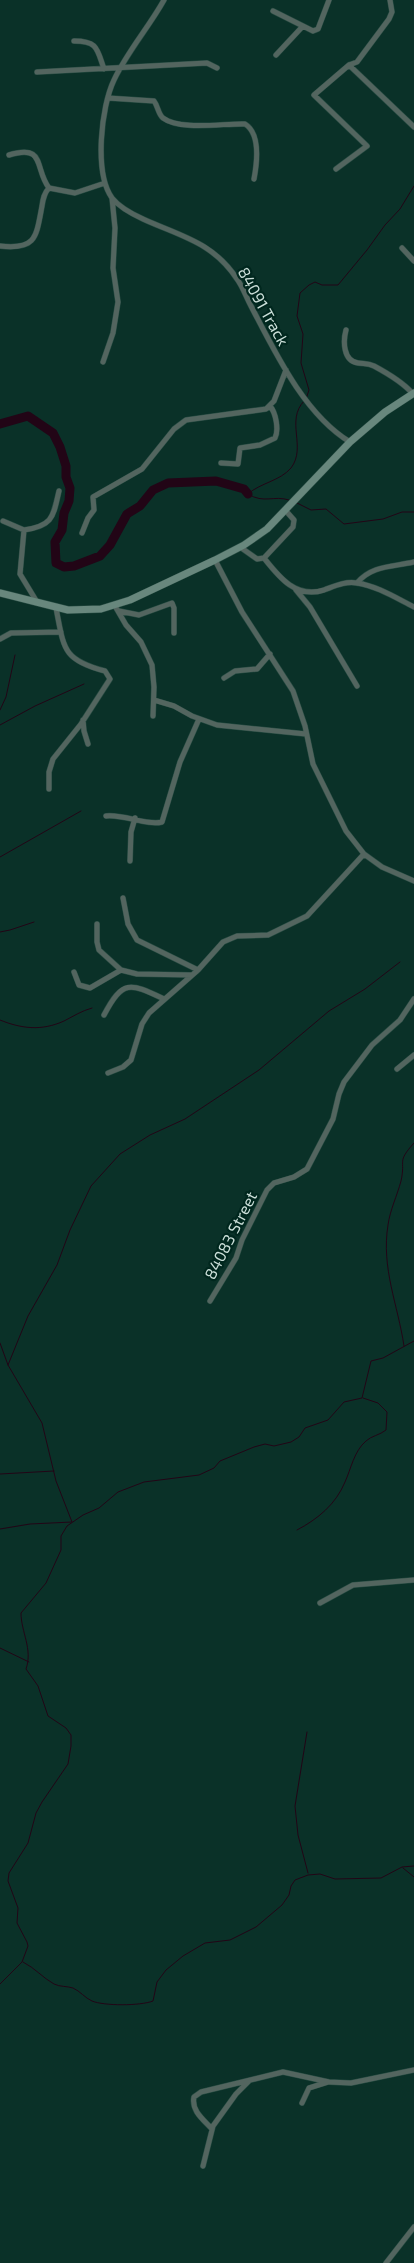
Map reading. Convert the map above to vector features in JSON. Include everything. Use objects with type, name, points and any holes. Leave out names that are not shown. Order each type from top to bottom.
[{"type":"main road","points":[[0,593],[68,610],[117,608],[215,560],[262,534],[350,442],[385,412],[413,393]]},
{"type":"street","name":"84091 Track","points":[[164,0],[114,79],[108,98],[101,146],[101,161],[105,183],[112,198],[126,210],[191,238],[216,254],[238,279],[286,370],[306,399],[328,426],[350,442]]},
{"type":"street","points":[[273,11],[313,31],[318,30],[329,0]]},
{"type":"street","points":[[336,169],[367,146],[314,95],[349,65],[356,62],[389,19],[392,12],[390,0]]},
{"type":"street","points":[[276,55],[303,26]]},
{"type":"street","points":[[74,41],[90,42],[94,45],[104,69]]},
{"type":"street","points":[[37,72],[206,63],[217,68]]},
{"type":"street","points":[[349,65],[414,127]]},
{"type":"street","points":[[108,98],[154,101],[161,115],[170,121],[200,126],[245,124],[252,130],[254,135],[256,156],[254,179]]},
{"type":"street","points":[[9,155],[23,151],[37,157],[40,163],[41,175],[49,188],[75,193],[105,183]]},
{"type":"street","points":[[0,246],[20,248],[32,240],[44,198],[49,188]]},
{"type":"street","points":[[103,362],[113,333],[118,302],[113,268],[115,228],[112,198]]},
{"type":"street","points":[[402,248],[414,261]]},
{"type":"street","points":[[346,330],[344,348],[351,360],[357,363],[372,365],[403,384],[413,393]]},
{"type":"street","points":[[82,533],[88,518],[94,510],[93,496],[142,469],[179,424],[191,418],[262,410],[270,406],[286,370]]},
{"type":"street","points":[[221,463],[238,464],[240,448],[260,445],[275,438],[277,434],[274,411],[270,406]]},
{"type":"street","points":[[3,521],[24,530],[40,527],[51,520],[59,491]]},
{"type":"street","points":[[240,547],[257,559],[264,558],[293,527],[294,520],[287,509]]},
{"type":"street","points":[[24,530],[20,574],[38,603]]},
{"type":"street","points":[[264,558],[282,580],[295,589],[310,606],[357,686]]},
{"type":"street","points":[[215,560],[242,612],[293,691],[313,764],[322,786],[346,831],[364,854],[382,867],[414,881]]},
{"type":"street","points":[[357,583],[363,576],[375,570],[414,562]]},
{"type":"street","points":[[295,589],[317,592],[342,583],[357,583],[374,588],[414,607]]},
{"type":"street","points":[[117,608],[139,615],[172,603],[174,608],[174,632]]},
{"type":"street","points":[[49,789],[48,776],[53,759],[83,720],[110,676],[105,671],[82,665],[73,659],[64,644],[56,608]]},
{"type":"street","points":[[117,608],[126,625],[141,642],[151,663],[154,700],[153,716]]},
{"type":"street","points":[[0,638],[11,633],[61,632]]},
{"type":"street","points":[[224,678],[235,671],[257,669],[270,654]]},
{"type":"street","points":[[154,700],[174,706],[199,719],[228,727],[306,734]]},
{"type":"street","points":[[106,816],[118,815],[154,823],[160,823],[164,820],[180,762],[199,719]]},
{"type":"street","points":[[83,720],[88,744]]},
{"type":"street","points":[[130,861],[131,832],[135,818]]},
{"type":"street","points":[[108,1072],[124,1068],[131,1060],[143,1020],[164,999],[192,976],[218,946],[228,939],[237,936],[268,935],[312,913],[364,854]]},
{"type":"street","points":[[123,898],[128,924],[137,940],[198,970]]},
{"type":"street","points":[[97,924],[99,950],[121,970],[137,974],[192,976]]},
{"type":"street","points":[[74,972],[79,985],[90,988],[121,970]]},
{"type":"street","points":[[104,1014],[116,994],[125,988],[140,987],[164,999]]},
{"type":"street","name":"84083 Street","points":[[210,1301],[234,1262],[242,1240],[267,1190],[274,1183],[294,1177],[307,1169],[331,1125],[344,1082],[372,1045],[400,1020],[414,999]]},
{"type":"street","points":[[397,1069],[414,1054]]},
{"type":"street","points":[[320,1603],[353,1585],[414,1580]]},
{"type":"street","points":[[212,2129],[198,2114],[193,2104],[194,2097],[201,2092],[283,2072],[329,2082],[360,2082],[414,2070]]},
{"type":"street","points":[[203,2166],[212,2129],[230,2101],[251,2079]]},
{"type":"street","points":[[302,2103],[309,2088],[329,2082]]},
{"type":"street","points":[[386,2263],[414,2227]]},
{"type":"waterway","points":[[306,399],[309,390],[301,363],[303,334],[297,316],[300,293],[315,282],[322,285],[338,285],[385,225],[400,209],[414,186]]},
{"type":"waterway","points":[[289,500],[279,498],[264,499],[248,494],[281,476],[291,468],[297,451],[296,417],[304,401]]},
{"type":"waterway","points":[[0,424],[28,416],[53,433],[60,447],[70,488],[62,530],[55,542],[56,563],[64,567],[74,566],[100,556],[110,545],[127,514],[140,506],[153,490],[168,483],[216,481],[244,489],[248,494]]},
{"type":"waterway","points":[[295,502],[311,510],[326,509],[344,524],[383,519],[402,512],[414,512]]},
{"type":"waterway","points":[[0,710],[6,697],[15,655]]},
{"type":"waterway","points":[[0,725],[35,706],[84,684]]},
{"type":"waterway","points":[[0,857],[81,811]]},
{"type":"waterway","points":[[0,932],[34,922]]},
{"type":"waterway","points":[[8,1365],[28,1316],[57,1265],[70,1230],[91,1186],[120,1154],[150,1135],[185,1119],[259,1070],[329,1011],[365,989],[400,962]]},
{"type":"waterway","points":[[0,1020],[24,1027],[48,1026],[92,1008]]},
{"type":"waterway","points":[[404,1346],[388,1271],[386,1241],[389,1219],[401,1181],[403,1158],[414,1143]]},
{"type":"waterway","points":[[0,1984],[22,1962],[28,1946],[17,1923],[18,1908],[8,1881],[9,1873],[28,1843],[36,1813],[68,1764],[71,1746],[71,1735],[66,1728],[48,1716],[38,1686],[26,1669],[28,1654],[21,1613],[46,1583],[61,1550],[61,1536],[67,1526],[83,1515],[99,1508],[118,1492],[144,1482],[199,1475],[214,1468],[220,1461],[254,1447],[265,1444],[274,1446],[291,1442],[299,1437],[305,1428],[328,1420],[344,1402],[362,1398],[371,1361],[383,1358],[414,1341]]},
{"type":"waterway","points":[[0,1343],[8,1365],[42,1423],[56,1481],[72,1522],[30,1524],[0,1529]]},
{"type":"waterway","points":[[297,1530],[326,1510],[341,1490],[362,1445],[368,1439],[386,1430],[387,1412],[378,1403],[363,1398]]},
{"type":"waterway","points":[[0,1474],[54,1471]]},
{"type":"waterway","points":[[0,1648],[29,1662]]},
{"type":"waterway","points":[[307,1732],[295,1806],[298,1835],[308,1873]]},
{"type":"waterway","points":[[23,1962],[54,1984],[73,1988],[98,2003],[113,2005],[147,2003],[153,2001],[157,1982],[166,1970],[183,1956],[205,1943],[230,1940],[256,1927],[282,1905],[289,1895],[295,1880],[308,1875],[320,1874],[335,1879],[381,1878],[402,1867],[414,1866]]},
{"type":"waterway","points":[[403,1868],[414,1877]]}]
